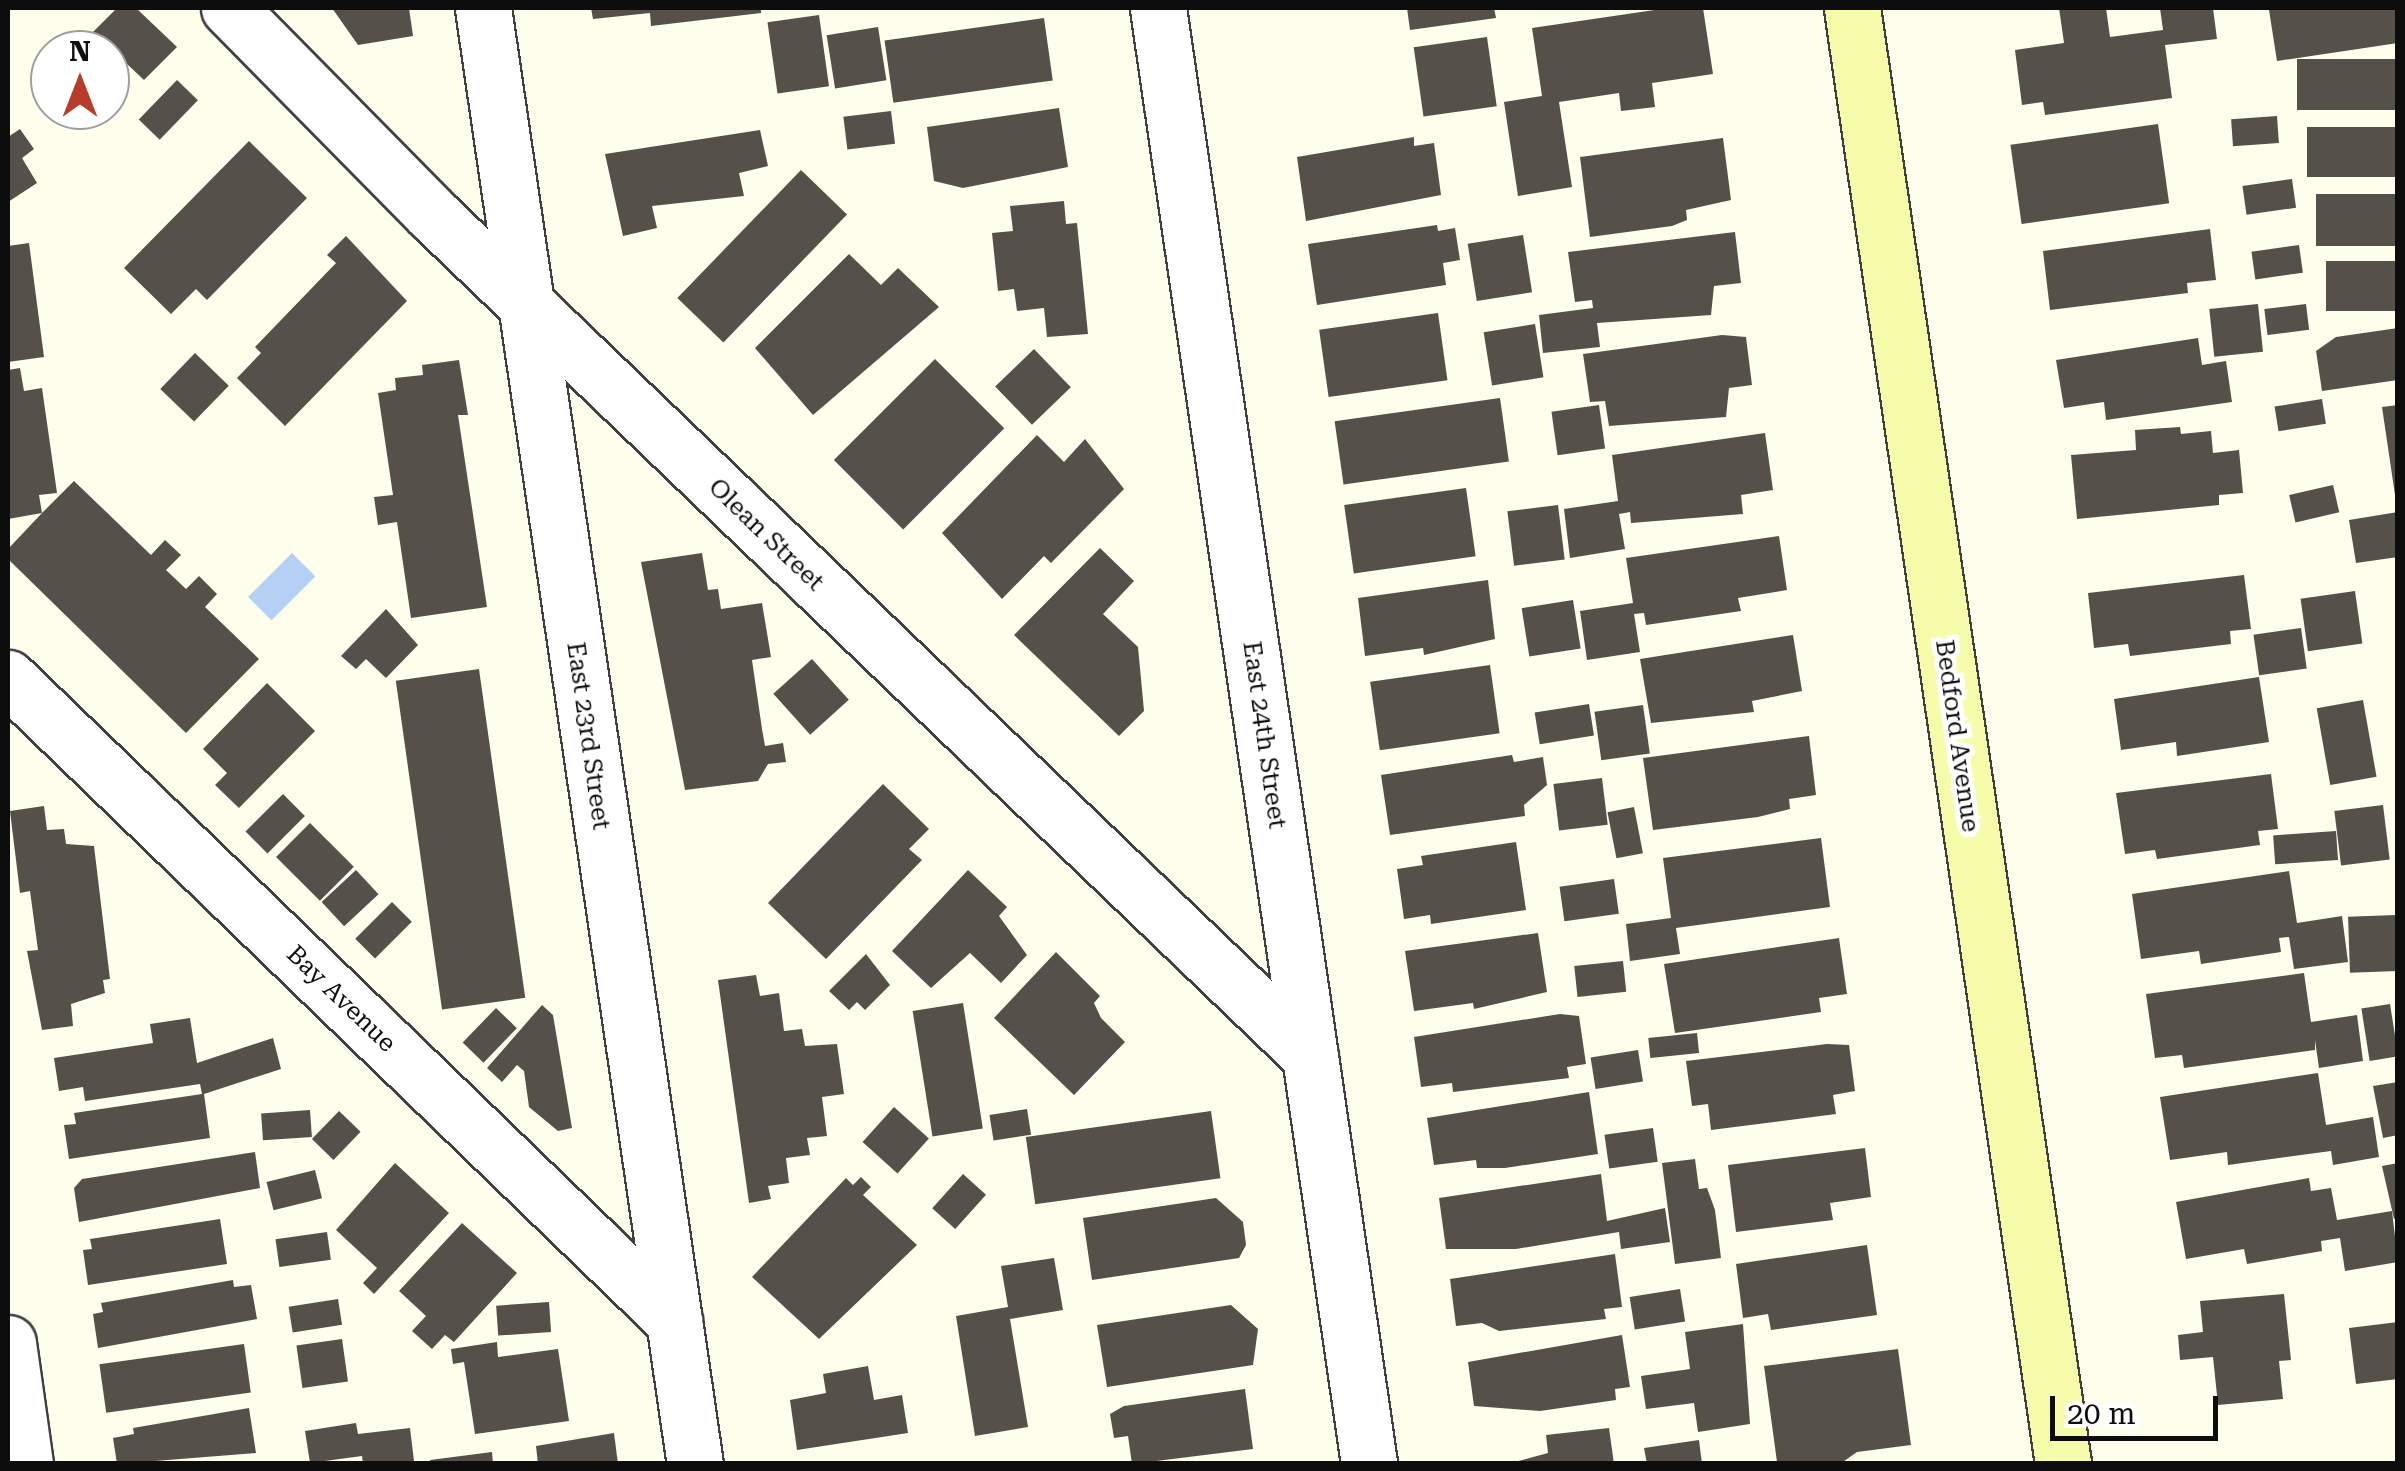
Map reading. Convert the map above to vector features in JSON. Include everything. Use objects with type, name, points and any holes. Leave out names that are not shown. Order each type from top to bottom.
[{"type":"main road","name":"Bedford Avenue","points":[[1852,8],[2063,1464]]},
{"type":"street","name":"Olean Street","points":[[229,8],[524,304],[1310,1056]]},
{"type":"street","name":"East 23rd Street","points":[[483,8],[695,1464]]},
{"type":"street","name":"East 24th Street","points":[[1158,8],[1369,1464]]},
{"type":"street","name":"Bay Avenue","points":[[8,678],[674,1321]]},
{"type":"street","points":[[8,1343],[25,1464]]},
{"type":"water","points":[[292,553],[315,576],[271,620],[248,597]]},
{"type":"building","points":[[117,8],[136,8],[177,47],[144,80],[130,67],[130,30],[95,30]]},
{"type":"building","points":[[332,8],[409,8],[413,36],[358,45]]},
{"type":"building","points":[[591,8],[761,8],[761,13],[651,26],[650,13],[593,19]]},
{"type":"building","points":[[1407,8],[1494,8],[1496,18],[1410,30]]},
{"type":"building","points":[[1668,8],[1703,8],[1713,74],[1652,83],[1655,107],[1621,111],[1619,93],[1559,102],[1572,187],[1518,196],[1504,102],[1542,96],[1532,28]]},
{"type":"building","points":[[2059,8],[2106,8],[2110,37],[2163,30],[2160,8],[2213,8],[2217,39],[2165,45],[2172,98],[2045,115],[2043,102],[2022,105],[2015,50],[2064,43]]},
{"type":"building","points":[[2398,8],[2398,43],[2277,61],[2269,10]]},
{"type":"building","points":[[819,15],[829,86],[778,94],[768,22]]},
{"type":"building","points":[[1044,18],[1053,80],[893,103],[885,40]]},
{"type":"building","points":[[878,27],[886,80],[835,88],[827,35]]},
{"type":"building","points":[[1487,37],[1497,106],[1423,117],[1414,47]]},
{"type":"building","points":[[2297,59],[2398,59],[2398,110],[2297,110]]},
{"type":"building","points":[[177,80],[198,100],[160,140],[139,120]]},
{"type":"building","points":[[1059,108],[1068,167],[963,188],[934,181],[927,127]]},
{"type":"building","points":[[891,111],[895,144],[847,150],[843,117]]},
{"type":"building","points":[[2277,116],[2279,143],[2233,146],[2231,119]]},
{"type":"building","points":[[2158,124],[2169,203],[2022,224],[2010,145]]},
{"type":"building","points":[[2307,127],[2398,127],[2398,177],[2307,177]]},
{"type":"building","points":[[20,129],[34,149],[22,158],[37,183],[8,202],[8,137]]},
{"type":"building","points":[[760,130],[768,166],[739,173],[744,196],[652,206],[657,228],[623,236],[605,154]]},
{"type":"building","points":[[1414,137],[1414,146],[1434,143],[1441,195],[1306,221],[1297,157]]},
{"type":"building","points":[[1723,138],[1731,200],[1686,210],[1687,220],[1672,226],[1590,237],[1580,157]]},
{"type":"building","points":[[249,141],[307,198],[207,300],[196,289],[171,314],[124,268]]},
{"type":"building","points":[[801,170],[847,214],[723,343],[677,298]]},
{"type":"building","points":[[2292,179],[2296,208],[2247,215],[2242,186]]},
{"type":"building","points":[[2316,194],[2398,194],[2398,246],[2316,246]]},
{"type":"building","points":[[1064,201],[1066,224],[1077,223],[1088,334],[1047,337],[1044,308],[1017,311],[1014,289],[998,291],[992,233],[1013,231],[1010,206]]},
{"type":"building","points":[[1437,225],[1438,231],[1455,228],[1460,260],[1443,263],[1446,285],[1317,305],[1308,244]]},
{"type":"building","points":[[2210,229],[2216,280],[2187,283],[2188,293],[2050,310],[2043,251]]},
{"type":"building","points":[[1735,232],[1741,283],[1714,286],[1711,315],[1597,323],[1600,347],[1543,353],[1539,315],[1593,308],[1592,300],[1575,302],[1568,252]]},
{"type":"building","points":[[1523,235],[1532,292],[1477,301],[1468,244]]},
{"type":"building","points":[[346,236],[407,301],[285,426],[237,378],[261,353],[255,347],[336,263],[327,255]]},
{"type":"building","points":[[29,243],[44,357],[8,362],[8,246]]},
{"type":"building","points":[[2299,245],[2303,273],[2255,279],[2251,252]]},
{"type":"building","points":[[849,254],[881,285],[898,268],[939,307],[813,415],[755,348]]},
{"type":"building","points":[[2326,261],[2398,261],[2398,311],[2326,311]]},
{"type":"building","points":[[2258,304],[2263,352],[2214,357],[2209,309]]},
{"type":"building","points":[[2306,304],[2309,330],[2267,335],[2264,309]]},
{"type":"building","points":[[1438,313],[1447,380],[1329,397],[1319,330]]},
{"type":"building","points":[[1535,324],[1543,377],[1492,385],[1484,332]]},
{"type":"building","points":[[2398,328],[2398,380],[2322,391],[2316,351],[2336,337]]},
{"type":"building","points":[[1722,335],[1746,337],[1752,385],[1729,388],[1726,417],[1609,426],[1605,401],[1590,402],[1583,354]]},
{"type":"building","points":[[2198,338],[2202,365],[2226,361],[2232,402],[2106,420],[2104,402],[2064,408],[2056,360]]},
{"type":"building","points":[[1034,349],[1071,387],[1032,425],[995,387]]},
{"type":"building","points":[[195,353],[229,386],[194,422],[160,389]]},
{"type":"building","points":[[935,359],[1004,428],[903,529],[834,460]]},
{"type":"building","points":[[459,360],[468,415],[458,415],[487,607],[411,618],[397,522],[378,525],[374,497],[393,495],[378,393],[396,390],[395,378],[423,375],[422,365]]},
{"type":"building","points":[[20,368],[24,391],[42,388],[57,493],[39,495],[42,513],[8,519],[8,370]]},
{"type":"building","points":[[1500,398],[1509,461],[1344,485],[1335,421]]},
{"type":"building","points":[[2322,399],[2326,424],[2279,431],[2275,407]]},
{"type":"building","points":[[1599,405],[1605,449],[1558,455],[1551,412]]},
{"type":"building","points":[[2398,405],[2398,495],[2395,495],[2382,407]]},
{"type":"building","points":[[2180,427],[2181,434],[2211,431],[2213,453],[2239,450],[2243,493],[2219,495],[2219,505],[2077,519],[2071,455],[2136,450],[2135,430]]},
{"type":"building","points":[[1765,433],[1773,490],[1741,495],[1743,514],[1631,523],[1630,512],[1619,514],[1625,549],[1570,558],[1564,509],[1618,501],[1612,455]]},
{"type":"building","points":[[1037,435],[1064,462],[1085,439],[1124,489],[1051,563],[1044,556],[1002,599],[942,533]]},
{"type":"building","points":[[74,481],[151,555],[165,540],[181,555],[166,570],[186,589],[199,576],[217,594],[205,607],[259,659],[186,733],[8,559],[8,549]]},
{"type":"building","points":[[2333,485],[2339,512],[2295,522],[2289,495]]},
{"type":"building","points":[[1466,488],[1476,556],[1354,573],[1344,505]]},
{"type":"building","points":[[1558,505],[1565,560],[1514,566],[1507,511]]},
{"type":"building","points":[[2398,512],[2398,557],[2356,563],[2349,520]]},
{"type":"building","points":[[1779,536],[1787,590],[1738,598],[1741,611],[1646,625],[1644,613],[1634,614],[1640,652],[1587,660],[1580,611],[1633,603],[1626,558]]},
{"type":"building","points":[[1100,548],[1134,581],[1103,614],[1138,647],[1144,711],[1119,736],[1014,635]]},
{"type":"building","points":[[702,553],[708,590],[718,589],[721,609],[762,603],[771,657],[752,660],[762,729],[765,746],[783,743],[786,762],[768,764],[758,781],[685,790],[641,562]]},
{"type":"building","points":[[2244,575],[2251,629],[2230,631],[2231,644],[2130,656],[2128,644],[2094,648],[2088,593]]},
{"type":"building","points":[[1488,580],[1495,639],[1424,655],[1423,648],[1365,656],[1358,598]]},
{"type":"building","points":[[2355,591],[2362,643],[2308,651],[2301,599]]},
{"type":"building","points":[[1573,600],[1581,648],[1529,657],[1522,608]]},
{"type":"building","points":[[386,609],[418,645],[386,678],[366,659],[356,669],[341,656]]},
{"type":"building","points":[[2301,628],[2307,669],[2259,675],[2253,635]]},
{"type":"building","points":[[1793,635],[1802,691],[1752,701],[1754,712],[1651,723],[1640,659]]},
{"type":"building","points":[[812,659],[849,700],[810,735],[773,694]]},
{"type":"building","points":[[1490,665],[1500,733],[1380,750],[1370,682]]},
{"type":"building","points":[[479,669],[525,998],[442,1009],[396,681]]},
{"type":"building","points":[[2259,677],[2269,742],[2177,756],[2176,742],[2121,750],[2114,699]]},
{"type":"building","points":[[267,683],[315,731],[239,808],[215,785],[227,773],[203,749]]},
{"type":"building","points":[[2363,700],[2377,777],[2330,785],[2317,708]]},
{"type":"building","points":[[1589,704],[1594,736],[1540,744],[1535,713]]},
{"type":"building","points":[[1643,705],[1650,754],[1601,760],[1594,712]]},
{"type":"building","points":[[1809,736],[1816,795],[1789,799],[1790,809],[1758,817],[1653,830],[1643,758]]},
{"type":"building","points":[[1512,755],[1514,762],[1543,757],[1547,785],[1524,805],[1525,816],[1390,835],[1381,775]]},
{"type":"building","points":[[2271,774],[2278,829],[2258,831],[2260,845],[2157,859],[2155,850],[2125,854],[2116,793]]},
{"type":"building","points":[[1602,778],[1608,825],[1559,831],[1553,784]]},
{"type":"building","points":[[883,784],[929,829],[909,849],[922,860],[826,959],[768,903]]},
{"type":"building","points":[[283,794],[305,816],[267,853],[246,831]]},
{"type":"building","points":[[2383,805],[2390,860],[2341,866],[2334,811]]},
{"type":"building","points":[[44,806],[47,830],[64,829],[66,844],[94,846],[110,979],[103,980],[105,993],[71,1004],[73,1026],[42,1030],[27,951],[38,950],[30,891],[20,893],[10,811]]},
{"type":"building","points":[[1634,807],[1643,853],[1616,858],[1607,812]]},
{"type":"building","points":[[310,823],[354,867],[320,901],[276,857]]},
{"type":"building","points":[[2336,831],[2338,860],[2275,864],[2273,835]]},
{"type":"building","points":[[1821,838],[1830,907],[1676,928],[1680,954],[1630,961],[1626,924],[1671,918],[1663,858]]},
{"type":"building","points":[[1516,842],[1526,910],[1431,924],[1430,915],[1404,919],[1397,869],[1423,865],[1421,856]]},
{"type":"building","points":[[356,870],[379,894],[344,926],[322,902]]},
{"type":"building","points":[[968,870],[1007,907],[999,916],[1027,955],[1001,983],[970,953],[931,988],[892,951]]},
{"type":"building","points":[[2289,871],[2297,923],[2342,916],[2348,962],[2294,969],[2289,937],[2279,938],[2281,952],[2201,964],[2199,951],[2141,959],[2132,894]]},
{"type":"building","points":[[1614,879],[1619,914],[1564,921],[1560,887]]},
{"type":"building","points":[[392,902],[412,922],[375,959],[355,939]]},
{"type":"building","points":[[2396,915],[2398,971],[2350,973],[2348,917]]},
{"type":"building","points":[[1538,933],[1547,992],[1474,1009],[1473,1003],[1414,1011],[1405,951]]},
{"type":"building","points":[[1839,938],[1847,994],[1819,998],[1821,1012],[1675,1033],[1664,964]]},
{"type":"building","points":[[1056,952],[1100,996],[1094,1003],[1101,1018],[1125,1042],[1074,1095],[994,1018]]},
{"type":"building","points":[[866,954],[890,985],[865,1010],[857,1002],[849,1010],[829,991]]},
{"type":"building","points":[[1623,961],[1626,992],[1578,997],[1574,966]]},
{"type":"building","points":[[2304,973],[2311,1022],[2357,1015],[2363,1061],[2319,1068],[2315,1040],[2315,1050],[2184,1068],[2182,1055],[2155,1058],[2146,994]]},
{"type":"building","points":[[756,975],[760,996],[779,993],[784,1031],[802,1029],[805,1046],[837,1044],[844,1094],[822,1097],[827,1136],[807,1138],[810,1155],[786,1158],[789,1183],[768,1186],[771,1199],[749,1203],[718,980]]},
{"type":"building","points":[[963,1003],[983,1128],[932,1136],[913,1011]]},
{"type":"building","points":[[2390,1004],[2398,1056],[2370,1061],[2361,1009]]},
{"type":"building","points":[[542,1005],[553,1015],[572,1128],[558,1131],[529,1107],[524,1071],[517,1065],[502,1082],[487,1068]]},
{"type":"building","points":[[496,1008],[517,1028],[484,1063],[463,1043]]},
{"type":"building","points":[[1560,1014],[1579,1016],[1586,1064],[1567,1067],[1569,1078],[1453,1092],[1452,1083],[1421,1087],[1414,1037]]},
{"type":"building","points":[[190,1018],[197,1063],[273,1038],[281,1069],[204,1094],[210,1138],[69,1159],[64,1125],[76,1124],[74,1113],[202,1094],[200,1084],[85,1101],[83,1087],[59,1091],[54,1058],[153,1043],[150,1024]]},
{"type":"building","points":[[1697,1033],[1699,1053],[1650,1058],[1648,1038]]},
{"type":"building","points":[[1827,1044],[1849,1045],[1855,1091],[1833,1095],[1836,1114],[1711,1130],[1708,1104],[1692,1106],[1686,1061]]},
{"type":"building","points":[[1638,1050],[1643,1082],[1596,1089],[1591,1058]]},
{"type":"building","points":[[2318,1073],[2326,1125],[2373,1117],[2379,1157],[2333,1165],[2331,1151],[2228,1165],[2227,1152],[2170,1160],[2160,1097]]},
{"type":"building","points":[[2398,1082],[2398,1135],[2383,1138],[2373,1086]]},
{"type":"building","points":[[1589,1092],[1598,1154],[1505,1168],[1477,1168],[1476,1160],[1434,1165],[1427,1118]]},
{"type":"building","points":[[894,1107],[929,1138],[897,1173],[863,1142]]},
{"type":"building","points":[[1027,1109],[1031,1135],[994,1141],[989,1115]]},
{"type":"building","points":[[310,1110],[312,1137],[263,1140],[261,1113]]},
{"type":"building","points":[[339,1111],[361,1132],[333,1160],[312,1139]]},
{"type":"building","points":[[1211,1111],[1220,1178],[1035,1204],[1026,1137]]},
{"type":"building","points":[[1653,1128],[1658,1162],[1609,1168],[1604,1135]]},
{"type":"building","points":[[1865,1148],[1871,1197],[1830,1203],[1833,1220],[1736,1232],[1728,1165]]},
{"type":"building","points":[[255,1152],[260,1188],[79,1222],[74,1188],[82,1179]]},
{"type":"building","points":[[1695,1159],[1699,1189],[1707,1188],[1715,1210],[1721,1258],[1675,1264],[1662,1163]]},
{"type":"building","points":[[395,1163],[449,1213],[374,1294],[363,1283],[377,1268],[336,1230]]},
{"type":"building","points":[[2398,1163],[2398,1218],[2394,1219],[2382,1166]]},
{"type":"building","points":[[315,1170],[322,1198],[274,1210],[266,1182]]},
{"type":"building","points":[[963,1174],[986,1195],[955,1229],[932,1208]]},
{"type":"building","points":[[1601,1174],[1607,1221],[1665,1208],[1670,1242],[1621,1249],[1619,1232],[1516,1249],[1446,1249],[1439,1198]]},
{"type":"building","points":[[861,1177],[871,1187],[863,1195],[917,1245],[819,1339],[752,1277],[846,1178],[853,1185]]},
{"type":"building","points":[[2309,1178],[2311,1191],[2331,1188],[2337,1220],[2392,1211],[2398,1262],[2345,1271],[2340,1238],[2321,1241],[2322,1251],[2247,1264],[2244,1249],[2186,1259],[2176,1202]]},
{"type":"building","points":[[1216,1198],[1243,1222],[1246,1245],[1239,1258],[1092,1280],[1083,1218]]},
{"type":"building","points":[[220,1219],[227,1264],[88,1285],[83,1250],[92,1249],[90,1239]]},
{"type":"building","points":[[462,1223],[517,1273],[454,1342],[445,1335],[432,1349],[412,1331],[426,1316],[399,1291]]},
{"type":"building","points":[[327,1232],[331,1260],[279,1267],[276,1239]]},
{"type":"building","points":[[1867,1245],[1877,1315],[1771,1330],[1768,1314],[1743,1318],[1736,1264]]},
{"type":"building","points":[[1615,1254],[1622,1307],[1604,1309],[1606,1319],[1499,1331],[1482,1323],[1456,1326],[1450,1279]]},
{"type":"building","points":[[1054,1258],[1063,1310],[1010,1319],[1028,1427],[975,1436],[956,1316],[1008,1307],[1001,1266]]},
{"type":"building","points":[[233,1280],[234,1287],[251,1285],[257,1319],[98,1348],[93,1314],[103,1312],[101,1303]]},
{"type":"building","points":[[1680,1289],[1685,1322],[1635,1330],[1630,1297]]},
{"type":"building","points":[[2284,1294],[2291,1360],[2279,1361],[2283,1399],[2218,1405],[2213,1357],[2180,1360],[2178,1335],[2203,1332],[2200,1301]]},
{"type":"building","points":[[338,1299],[342,1325],[293,1333],[289,1307]]},
{"type":"building","points":[[549,1302],[551,1332],[498,1336],[496,1306]]},
{"type":"building","points":[[1231,1305],[1258,1329],[1253,1365],[1107,1387],[1097,1325]]},
{"type":"building","points":[[2398,1322],[2398,1379],[2356,1384],[2349,1328]]},
{"type":"building","points":[[1743,1324],[1750,1424],[1698,1432],[1694,1403],[1646,1409],[1641,1376],[1690,1369],[1685,1332]]},
{"type":"building","points":[[1622,1335],[1630,1387],[1615,1389],[1616,1400],[1540,1411],[1474,1406],[1468,1362]]},
{"type":"building","points":[[342,1339],[348,1382],[302,1388],[296,1345]]},
{"type":"building","points":[[497,1342],[498,1357],[558,1349],[569,1421],[475,1434],[464,1362],[453,1364],[451,1349]]},
{"type":"building","points":[[244,1344],[251,1393],[106,1413],[99,1364]]},
{"type":"building","points":[[1898,1349],[1911,1445],[1857,1452],[1840,1464],[1777,1462],[1764,1366]]},
{"type":"building","points":[[868,1366],[874,1400],[902,1395],[908,1433],[797,1450],[790,1400],[826,1393],[823,1374]]},
{"type":"building","points":[[1245,1389],[1253,1449],[1132,1464],[1128,1436],[1114,1438],[1110,1414],[1124,1406]]},
{"type":"building","points":[[249,1408],[256,1453],[117,1464],[113,1438],[134,1434],[133,1428]]},
{"type":"building","points":[[356,1423],[358,1434],[410,1428],[414,1461],[363,1464],[362,1456],[310,1463],[305,1431]]},
{"type":"building","points":[[1609,1428],[1614,1464],[1507,1464],[1548,1453],[1546,1435]]},
{"type":"building","points":[[614,1433],[618,1464],[538,1464],[536,1446]]},
{"type":"building","points":[[1699,1440],[1702,1464],[1647,1464],[1644,1448]]},
{"type":"building","points":[[492,1452],[493,1464],[431,1464],[430,1460]]}]
